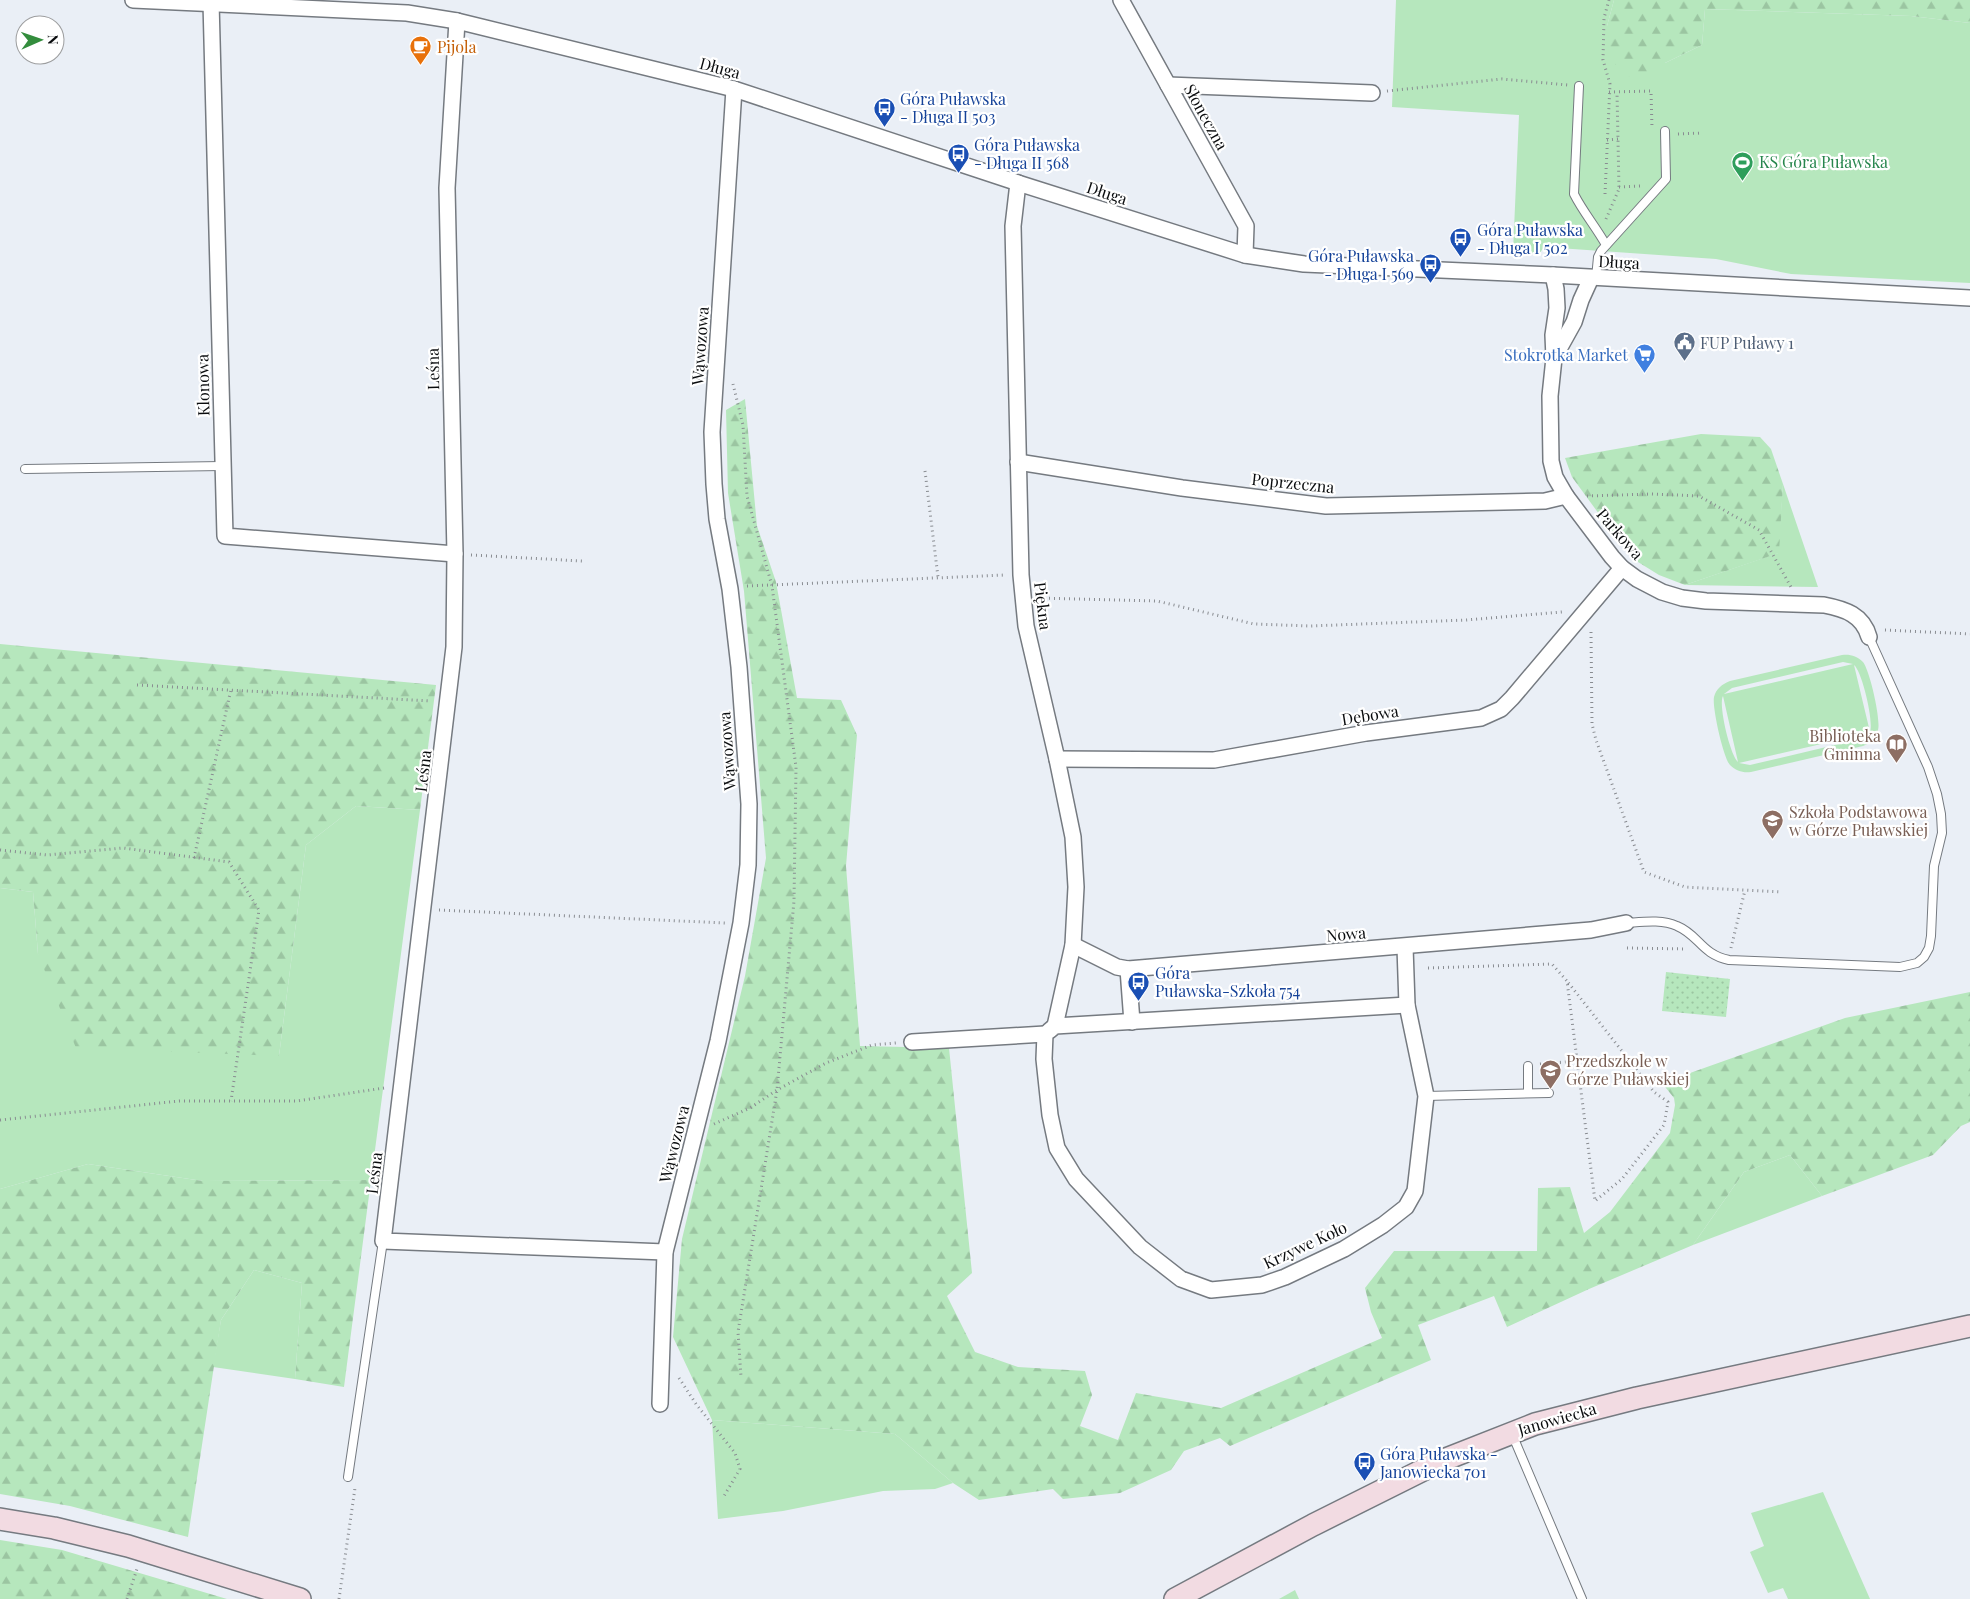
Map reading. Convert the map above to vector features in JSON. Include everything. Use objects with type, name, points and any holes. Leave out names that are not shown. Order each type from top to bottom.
[{"type":"street","name":"Długa","points":[[132,0],[211,2],[407,13],[457,21],[734,89],[1018,183],[1245,255],[1304,264],[1970,298]]},
{"type":"street","name":"Słoneczna","points":[[1121,0],[1246,226],[1245,255]]},
{"type":"street","name":"Klonowa","points":[[211,2],[225,536],[455,554]]},
{"type":"street","name":"Leśna","points":[[383,1241],[454,647],[455,554],[446,188],[457,21]]},
{"type":"street","points":[[1168,85],[1372,92]]},
{"type":"street","name":"Wąwozowa","points":[[660,1404],[660,1349],[665,1252],[718,1041],[741,923],[748,865],[748,804],[739,667],[730,589],[718,519],[714,484],[712,432],[734,89]]},
{"type":"street","name":"Piękna","points":[[1018,183],[1013,226],[1021,574],[1026,626],[1058,759],[1072,837],[1076,887],[1073,945],[1050,1030]]},
{"type":"street","name":"Parkowa","points":[[1553,276],[1557,308],[1552,335],[1554,358],[1550,396],[1551,461],[1555,477],[1566,496],[1622,568],[1637,579],[1662,592],[1682,598],[1706,602],[1824,605],[1840,608],[1854,614],[1868,633]]},
{"type":"street","name":"Parkowa","points":[[1554,358],[1574,322],[1581,300],[1593,278]]},
{"type":"street","name":"Poprzeczna","points":[[1018,462],[1182,488],[1326,506],[1545,501],[1566,496]]},
{"type":"street","name":"Dębowa","points":[[1058,759],[1214,760],[1366,733],[1481,718],[1500,709],[1512,698],[1586,608],[1622,568]]},
{"type":"street","name":"Nowa","points":[[1073,945],[1117,967],[1128,969],[1591,930],[1626,923]]},
{"type":"street","name":"Krzywe Koło","points":[[1050,1030],[1044,1059],[1052,1124],[1057,1148],[1076,1179],[1140,1247],[1181,1279],[1211,1290],[1262,1284],[1285,1277],[1344,1249],[1406,1207],[1414,1192],[1426,1096],[1407,1004],[1405,947]]},
{"type":"street","points":[[1128,969],[1132,1022]]},
{"type":"street","points":[[912,1042],[1132,1022],[1407,1004]]},
{"type":"street","points":[[383,1241],[665,1252]]},
{"type":"street","name":"Janowiecka","points":[[1175,1599],[1313,1525],[1456,1454],[1511,1432],[1600,1406],[1970,1326]]},
{"type":"street","points":[[0,1519],[81,1534],[300,1599]]},
{"type":"lane","points":[[1579,86],[1574,194],[1580,207],[1606,245]]},
{"type":"lane","points":[[1593,278],[1598,257],[1606,245],[1666,179],[1665,131]]},
{"type":"lane","points":[[25,469],[222,466]]},
{"type":"lane","points":[[1626,923],[1663,922],[1679,926],[1688,932],[1705,950],[1720,958],[1729,960],[1900,967],[1917,963],[1924,957],[1929,948],[1931,936],[1934,866],[1942,833],[1941,814],[1928,767],[1868,633]]},
{"type":"lane","points":[[1528,1066],[1528,1093]]},
{"type":"lane","points":[[1426,1096],[1549,1093]]},
{"type":"lane","points":[[348,1477],[383,1241]]},
{"type":"lane","points":[[1511,1432],[1582,1599]]},
{"type":"path","points":[[1605,194],[1610,84],[1603,60],[1604,18],[1609,0]]},
{"type":"path","points":[[1372,92],[1502,79],[1579,86]]},
{"type":"path","points":[[1609,92],[1641,91]]},
{"type":"path","points":[[1599,233],[1619,187],[1617,92]]},
{"type":"path","points":[[1683,134],[1702,133]]},
{"type":"path","points":[[1607,140],[1618,139]]},
{"type":"path","points":[[1619,187],[1642,186]]},
{"type":"path","points":[[715,366],[731,373],[742,426],[747,496],[772,586],[796,766],[794,901],[777,1090],[738,1332],[741,1377]]},
{"type":"path","points":[[925,471],[938,577]]},
{"type":"path","points":[[1587,504],[1581,496],[1650,494],[1699,496],[1759,530],[1795,594]]},
{"type":"path","points":[[455,554],[582,561]]},
{"type":"path","points":[[743,586],[1021,574]]},
{"type":"path","points":[[1024,598],[1157,601],[1254,624],[1310,626],[1466,620],[1586,608],[1591,622],[1592,724],[1596,740],[1644,872],[1685,887],[1781,892]]},
{"type":"path","points":[[1868,633],[1970,634]]},
{"type":"path","points":[[137,684],[448,702]]},
{"type":"path","points":[[194,858],[231,689]]},
{"type":"path","points":[[0,850],[47,855],[123,848],[229,862],[259,910],[231,1101]]},
{"type":"path","points":[[423,910],[741,923]]},
{"type":"path","points":[[1731,950],[1741,950]]},
{"type":"path","points":[[1428,968],[1552,964],[1567,981],[1654,1092],[1668,1102],[1664,1125],[1622,1179],[1595,1201],[1567,981]]},
{"type":"path","points":[[709,1127],[750,1108],[777,1090],[826,1064],[872,1045],[912,1042]]},
{"type":"path","points":[[1528,1066],[1577,1061]]},
{"type":"path","points":[[0,1120],[179,1101],[297,1101],[402,1085]]},
{"type":"path","points":[[660,1349],[696,1404],[736,1453],[740,1470],[724,1496]]},
{"type":"path","points":[[339,1599],[355,1486],[348,1477]]},
{"type":"path","points":[[127,1599],[142,1551]]},
{"type":"green space","name":"KS Góra Puławska","points":[[1396,0],[1614,0],[1607,26],[1665,63],[1702,45],[1705,9],[1911,16],[1970,23],[1970,283],[1791,274],[1716,259],[1544,247],[1539,254],[1513,252],[1519,115],[1392,107]]},
{"type":"green space","points":[[1614,0],[1970,0],[1970,23],[1911,16],[1705,9],[1702,45],[1665,63],[1647,81],[1624,75],[1621,67],[1606,60],[1607,26]]},
{"type":"green space","points":[[745,399],[757,526],[776,582],[797,698],[841,700],[857,735],[846,866],[860,1046],[949,1048],[972,1273],[947,1296],[975,1352],[1018,1367],[1085,1371],[1092,1395],[1080,1426],[1118,1440],[1136,1393],[1221,1408],[1382,1338],[1371,1312],[1365,1288],[1394,1251],[1537,1251],[1538,1188],[1570,1187],[1584,1233],[1610,1212],[1670,1133],[1675,1105],[1674,1098],[1662,1083],[1845,1018],[1970,992],[1970,1122],[1961,1126],[1933,1155],[1822,1196],[1790,1155],[1744,1172],[1693,1245],[1589,1289],[1507,1327],[1494,1296],[1418,1325],[1431,1360],[1230,1446],[1220,1438],[1184,1451],[1171,1470],[1120,1493],[1063,1499],[1053,1489],[979,1500],[953,1483],[895,1434],[712,1420],[673,1337],[682,1239],[745,976],[766,858],[744,591],[728,493],[726,410]]},
{"type":"green space","points":[[1701,434],[1760,437],[1771,449],[1783,484],[1779,553],[1685,585],[1659,575],[1638,562],[1618,540],[1572,477],[1565,458]]},
{"type":"green space","points":[[1783,484],[1818,587],[1685,585],[1778,553]]},
{"type":"green space","points":[[0,644],[436,685],[420,810],[356,806],[306,845],[279,1056],[76,1048],[38,954],[33,892],[0,888]]},
{"type":"green space","points":[[1842,655],[1853,656],[1863,662],[1869,675],[1878,716],[1879,725],[1876,736],[1863,746],[1751,772],[1740,771],[1732,767],[1727,760],[1721,743],[1714,702],[1718,689],[1730,681]],"holes":[[[1843,662],[1853,664],[1724,694],[1732,688]],[[1854,665],[1866,697],[1871,726],[1870,732]],[[1723,696],[1738,762],[1728,740],[1723,719]],[[1869,733],[1860,739],[1750,765],[1739,763]]]},
{"type":"green space","points":[[356,806],[420,810],[371,1180],[203,1181],[88,1164],[0,1189],[0,888],[33,892],[38,954],[279,1056],[306,845]]},
{"type":"green space","points":[[1666,972],[1730,979],[1726,1017],[1662,1011]]},
{"type":"green space","points":[[1790,1155],[1822,1196],[1693,1245],[1744,1172]]},
{"type":"green space","points":[[88,1164],[203,1181],[371,1180],[344,1387],[295,1379],[302,1283],[254,1270],[221,1320],[188,1537],[70,1506],[0,1494],[0,1189]]},
{"type":"green space","points":[[254,1270],[302,1283],[295,1379],[213,1367],[221,1320]]},
{"type":"green space","points":[[712,1420],[895,1434],[953,1483],[935,1489],[883,1491],[783,1511],[718,1519]]},
{"type":"green space","points":[[1823,1492],[1870,1599],[1788,1599],[1783,1588],[1768,1593],[1750,1552],[1764,1546],[1751,1513]]},
{"type":"green space","points":[[0,1540],[62,1550],[227,1599],[0,1599]]},
{"type":"green space","points":[[1295,1590],[1299,1599],[1279,1599]]},
{"type":"place","name":"Pijola","points":[[421,66]]},
{"type":"place","name":"Góra Puławska - Długa II 503","points":[[884,127]]},
{"type":"place","name":"Góra Puławska - Długa II 568","points":[[958,173]]},
{"type":"place","name":"KS Góra Puławska","points":[[1743,181]]},
{"type":"place","name":"Góra Puławska - Długa I 502","points":[[1461,258]]},
{"type":"place","name":"Góra Puławska - Długa I 569","points":[[1430,284]]},
{"type":"place","name":"FUP Puławy 1","points":[[1684,362]]},
{"type":"place","name":"Stokrotka Market","points":[[1644,374]]},
{"type":"place","name":"Biblioteka Gminna","points":[[1897,764]]},
{"type":"place","name":"Szkoła Podstawowa w Górze Puławskiej","points":[[1773,840]]},
{"type":"place","name":"Góra Puławska-Szkoła 754","points":[[1139,1001]]},
{"type":"place","name":"Przedszkole w Górze Puławskiej","points":[[1550,1089]]},
{"type":"place","name":"Góra Puławska - Janowiecka 701","points":[[1364,1482]]}]
